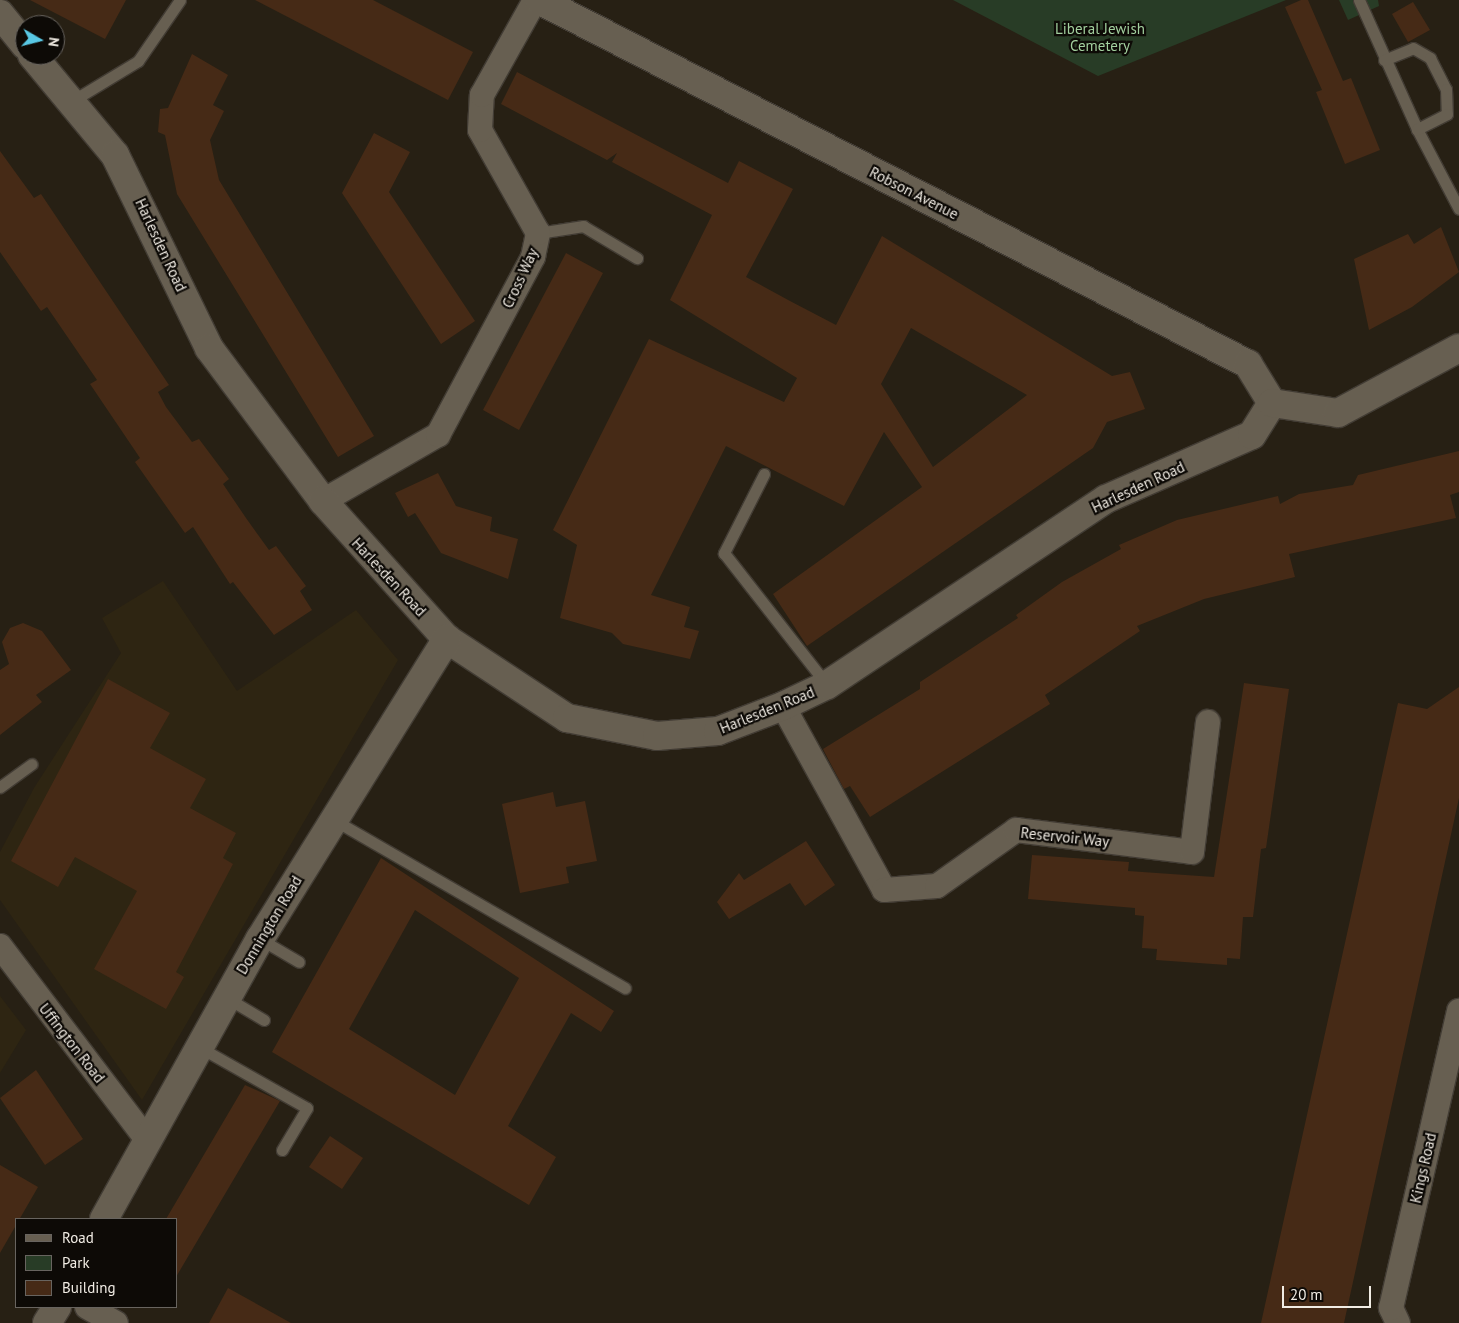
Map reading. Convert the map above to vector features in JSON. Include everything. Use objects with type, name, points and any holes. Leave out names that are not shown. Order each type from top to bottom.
[{"type":"street","name":"Cross Way","points":[[323,501],[438,435],[533,256],[538,234],[480,130],[482,95],[535,0]]},
{"type":"street","name":"Robson Avenue","points":[[539,0],[1248,364],[1272,403]]},
{"type":"street","points":[[0,14],[15,33]]},
{"type":"street","name":"Harlesden Road","points":[[41,65],[115,154],[134,188],[209,348],[323,501],[447,638],[556,713],[649,735],[718,731],[783,706],[827,685],[1106,499],[1252,435],[1272,403]]},
{"type":"street","points":[[1272,403],[1338,413],[1459,348]]},
{"type":"street","name":"Donnington Road","points":[[105,1218],[146,1138],[260,939],[447,638]]},
{"type":"street","name":"Reservoir Way","points":[[783,706],[884,890],[937,886],[1016,830],[1192,852],[1208,722]]},
{"type":"street","name":"Uffington Road","points":[[0,946],[146,1138]]},
{"type":"street","name":"Kings Road","points":[[1398,1323],[1391,1308],[1459,1011]]},
{"type":"street","points":[[47,1323],[56,1308]]},
{"type":"street","points":[[89,1308],[116,1323]]},
{"type":"lane","points":[[72,101],[138,61],[180,0]]},
{"type":"lane","points":[[1359,0],[1384,60],[1417,129],[1459,209]]},
{"type":"lane","points":[[1384,60],[1413,48],[1430,58],[1446,89],[1447,114],[1417,129]]},
{"type":"lane","points":[[538,234],[582,226],[637,258]]},
{"type":"lane","points":[[764,474],[724,553],[827,685]]},
{"type":"lane","points":[[0,787],[32,764]]},
{"type":"lane","points":[[333,819],[625,988]]},
{"type":"lane","points":[[260,939],[299,962]]},
{"type":"lane","points":[[226,998],[264,1020]]},
{"type":"lane","points":[[198,1047],[307,1108],[282,1150]]},
{"type":"shaded area","points":[[163,581],[237,691],[356,610],[398,660],[142,1100],[0,900],[0,852],[34,788],[121,653],[102,618]]},
{"type":"shaded area","points":[[0,996],[26,1030],[0,1073]]},
{"type":"green space","name":"Liberal Jewish Cemetery","points":[[953,0],[1286,0],[1098,76]]},
{"type":"green space","points":[[1339,0],[1378,0],[1379,6],[1348,20]]},
{"type":"building","points":[[30,0],[126,0],[105,39],[65,18],[65,15],[59,15]]},
{"type":"building","points":[[255,0],[373,0],[473,52],[448,100]]},
{"type":"building","points":[[1301,0],[1308,0],[1343,81],[1351,78],[1380,150],[1345,164],[1316,92],[1322,90],[1285,7]]},
{"type":"building","points":[[1413,2],[1430,30],[1408,42],[1392,14]]},
{"type":"building","points":[[192,54],[228,75],[213,105],[224,111],[210,140],[219,180],[374,436],[338,457],[177,194],[165,135],[158,132],[160,109],[168,108]]},
{"type":"building","points":[[517,72],[728,183],[739,161],[793,189],[746,277],[836,325],[882,236],[1112,376],[1130,372],[1145,409],[1107,422],[1093,448],[807,646],[773,594],[922,487],[884,432],[844,506],[726,446],[651,595],[690,607],[684,627],[699,631],[690,659],[623,644],[612,633],[560,618],[577,545],[553,530],[649,339],[784,402],[797,378],[670,300],[712,215],[612,162],[617,153],[607,160],[501,104]],"holes":[[[911,328],[1027,395],[933,467],[881,384]]]},
{"type":"building","points":[[374,133],[410,152],[389,192],[475,321],[441,344],[342,193]]},
{"type":"building","points":[[0,151],[34,198],[41,194],[169,385],[158,392],[166,407],[192,442],[199,439],[229,479],[223,484],[269,550],[276,546],[306,586],[300,591],[312,610],[274,635],[233,582],[230,584],[193,527],[185,533],[135,462],[140,458],[90,384],[97,380],[47,307],[41,311],[0,252]]},
{"type":"building","points":[[1441,227],[1459,272],[1412,307],[1369,330],[1354,259],[1408,234],[1414,244]]},
{"type":"building","points":[[566,253],[603,273],[519,430],[483,410]]},
{"type":"building","points":[[1459,451],[1459,492],[1450,495],[1456,518],[1289,554],[1295,577],[1204,599],[1137,626],[1140,631],[1045,695],[1050,704],[870,817],[850,786],[844,789],[823,749],[920,689],[920,682],[1018,618],[1016,615],[1062,582],[1121,549],[1119,545],[1177,520],[1278,496],[1280,504],[1299,494],[1353,485],[1358,475]]},
{"type":"building","points":[[438,473],[456,506],[492,517],[490,531],[518,539],[508,579],[441,553],[415,513],[408,517],[395,493]]},
{"type":"building","points":[[23,623],[42,631],[71,670],[36,695],[42,702],[0,735],[0,670],[9,664],[2,642],[10,628]]},
{"type":"building","points":[[108,679],[170,713],[150,748],[206,779],[190,808],[236,833],[223,858],[233,864],[176,972],[184,977],[166,1009],[94,969],[137,891],[75,857],[58,887],[11,861]]},
{"type":"building","points":[[1244,683],[1289,689],[1266,848],[1261,849],[1253,917],[1243,917],[1240,959],[1227,958],[1227,965],[1156,960],[1157,949],[1142,948],[1144,916],[1135,915],[1135,908],[1028,899],[1032,855],[1129,862],[1128,871],[1214,877]]},
{"type":"building","points":[[1459,687],[1459,798],[1344,1323],[1261,1323],[1398,703],[1427,709]]},
{"type":"building","points":[[553,792],[556,807],[585,801],[597,861],[566,867],[569,883],[520,893],[502,804]]},
{"type":"building","points":[[806,841],[835,885],[805,906],[790,883],[729,919],[717,902],[739,873],[744,880]]},
{"type":"building","points":[[381,858],[614,1011],[601,1032],[571,1013],[508,1126],[556,1157],[529,1205],[272,1052]],"holes":[[[415,910],[519,978],[455,1095],[349,1029]]]},
{"type":"building","points":[[36,1070],[83,1139],[45,1165],[0,1098]]},
{"type":"building","points":[[245,1085],[280,1101],[178,1274],[178,1218],[167,1218]]},
{"type":"building","points":[[330,1136],[363,1158],[342,1189],[309,1167]]},
{"type":"building","points":[[0,1165],[38,1187],[20,1218],[15,1218],[15,1227],[0,1253]]},
{"type":"building","points":[[228,1288],[291,1323],[209,1323]]}]
